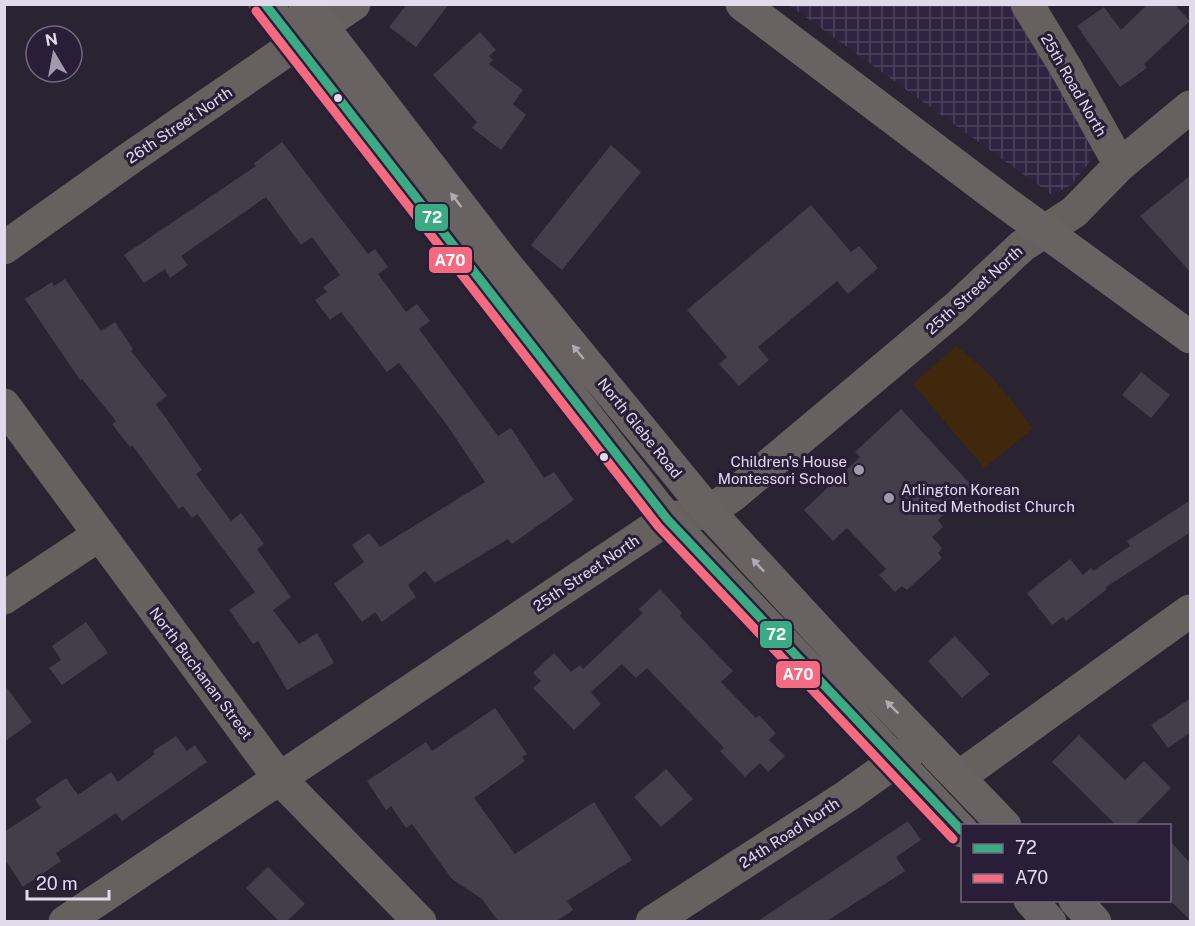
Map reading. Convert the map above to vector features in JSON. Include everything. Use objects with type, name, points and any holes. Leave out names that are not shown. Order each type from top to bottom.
[{"type":"main road","name":"North Glebe Road","points":[[265,4],[308,24],[709,512],[852,667],[1004,824]]},
{"type":"main road","points":[[742,4],[1045,231],[1191,337]]},
{"type":"main road","name":"North Glebe Road","points":[[308,24],[667,519],[961,829]]},
{"type":"main road","points":[[1032,902],[1050,921]]},
{"type":"main road","points":[[1077,902],[1095,921]]},
{"type":"street","name":"26th Street North","points":[[4,248],[308,24],[354,4]]},
{"type":"street","name":"25th Road North","points":[[1027,4],[1120,165]]},
{"type":"street","name":"25th Street North","points":[[65,921],[667,519],[709,512],[747,484],[947,316],[1022,246],[1074,212],[1120,165],[1191,107]]},
{"type":"street","name":"North Buchanan Street","points":[[4,405],[279,778],[420,921]]},
{"type":"street","points":[[4,598],[99,535]]},
{"type":"street","points":[[959,777],[1191,611]]},
{"type":"street","name":"24th Road North","points":[[651,921],[847,796],[925,740]]},
{"type":"shaded area","points":[[789,5],[1018,5],[1094,149],[1089,163],[1071,185],[1052,195]]},
{"type":"shaded area","points":[[956,346],[988,374],[1033,429],[984,468],[913,384]]},
{"type":"building","points":[[407,4],[449,4],[416,47],[389,27]]},
{"type":"building","points":[[1148,4],[1174,4],[1190,21],[1144,64],[1147,68],[1120,87],[1077,26],[1104,7],[1121,30]]},
{"type":"building","points":[[480,32],[496,50],[489,56],[493,60],[489,64],[523,90],[513,104],[526,115],[501,150],[472,128],[477,122],[433,75]]},
{"type":"building","points":[[282,142],[368,254],[375,249],[388,267],[378,274],[406,312],[417,304],[430,321],[419,329],[498,436],[511,428],[544,478],[554,472],[574,500],[512,544],[508,539],[435,583],[425,571],[408,585],[416,597],[382,622],[375,612],[362,622],[334,584],[364,562],[352,545],[369,533],[380,547],[485,482],[447,425],[399,363],[387,372],[341,312],[330,320],[315,300],[327,292],[323,287],[340,275],[312,237],[301,245],[266,197],[181,256],[188,265],[170,278],[165,269],[144,283],[124,255],[256,166],[254,163]]},
{"type":"building","points":[[611,145],[641,172],[562,270],[531,245]]},
{"type":"building","points":[[1191,175],[1191,273],[1140,216]]},
{"type":"building","points":[[811,205],[851,252],[859,246],[878,268],[848,294],[837,281],[758,347],[769,360],[739,386],[719,364],[727,357],[687,310]]},
{"type":"building","points":[[65,279],[101,331],[115,322],[133,349],[131,351],[167,396],[156,404],[202,470],[196,474],[231,521],[241,513],[264,544],[257,549],[291,597],[273,610],[299,644],[317,633],[334,663],[287,690],[258,641],[253,644],[229,610],[255,592],[197,514],[192,518],[183,506],[179,509],[132,445],[130,447],[112,424],[116,421],[82,379],[80,380],[25,299],[52,282],[54,286]]},
{"type":"building","points":[[1141,372],[1170,395],[1151,418],[1122,395]]},
{"type":"building","name":"Arlington Korean United Methodist Church","points":[[901,409],[973,487],[938,520],[943,527],[932,537],[942,548],[938,553],[942,558],[907,590],[902,586],[895,592],[879,575],[886,569],[847,528],[833,541],[804,510],[860,457],[855,452]]},
{"type":"building","points":[[1191,500],[1191,532],[1106,587],[1107,589],[1066,621],[1063,617],[1052,625],[1027,593],[1070,559],[1083,575],[1091,568],[1093,571],[1130,546],[1127,541]]},
{"type":"building","points":[[660,589],[682,613],[680,616],[733,671],[721,682],[756,718],[759,715],[776,733],[769,740],[785,756],[768,772],[760,763],[745,777],[720,751],[724,748],[647,668],[636,678],[622,664],[591,692],[601,704],[574,730],[533,688],[541,681],[533,673],[554,653],[571,672],[580,665],[583,669],[643,613],[639,609]]},
{"type":"building","points":[[86,622],[108,653],[62,685],[49,668],[61,660],[52,646]]},
{"type":"building","points":[[955,636],[990,674],[962,698],[928,661]]},
{"type":"building","points":[[4,684],[32,722],[4,742]]},
{"type":"building","points":[[1191,698],[1191,732],[1168,748],[1151,725]]},
{"type":"building","points":[[495,708],[527,754],[522,757],[525,761],[474,798],[515,854],[594,802],[632,860],[567,901],[573,910],[557,921],[498,921],[482,899],[452,879],[412,824],[406,828],[391,806],[386,810],[367,781],[426,742],[432,751]]},
{"type":"building","points":[[1079,735],[1125,780],[1144,761],[1171,788],[1136,824],[1115,824],[1052,762]]},
{"type":"building","points":[[176,736],[187,751],[195,745],[207,762],[122,821],[116,813],[56,853],[61,861],[23,887],[4,858],[4,832],[41,808],[35,799],[66,778],[78,795],[111,772],[118,782],[155,754],[153,751]]},
{"type":"building","points":[[666,769],[693,799],[661,827],[634,797]]},
{"type":"building","points":[[908,821],[921,840],[896,857],[905,871],[827,921],[758,921]]},
{"type":"building","points":[[1171,842],[1191,864],[1191,921],[1171,901]]},
{"type":"building","points":[[268,867],[305,904],[287,921],[279,921],[246,888]]},
{"type":"transit line","name":"72","points":[[265,4],[667,519],[961,830]]},
{"type":"transit line","name":"A70","points":[[256,11],[658,526],[953,839]]},
{"type":"place","name":"Children's House Montessori School","points":[[859,470]]},
{"type":"place","name":"Arlington Korean United Methodist Church","points":[[889,498]]}]
